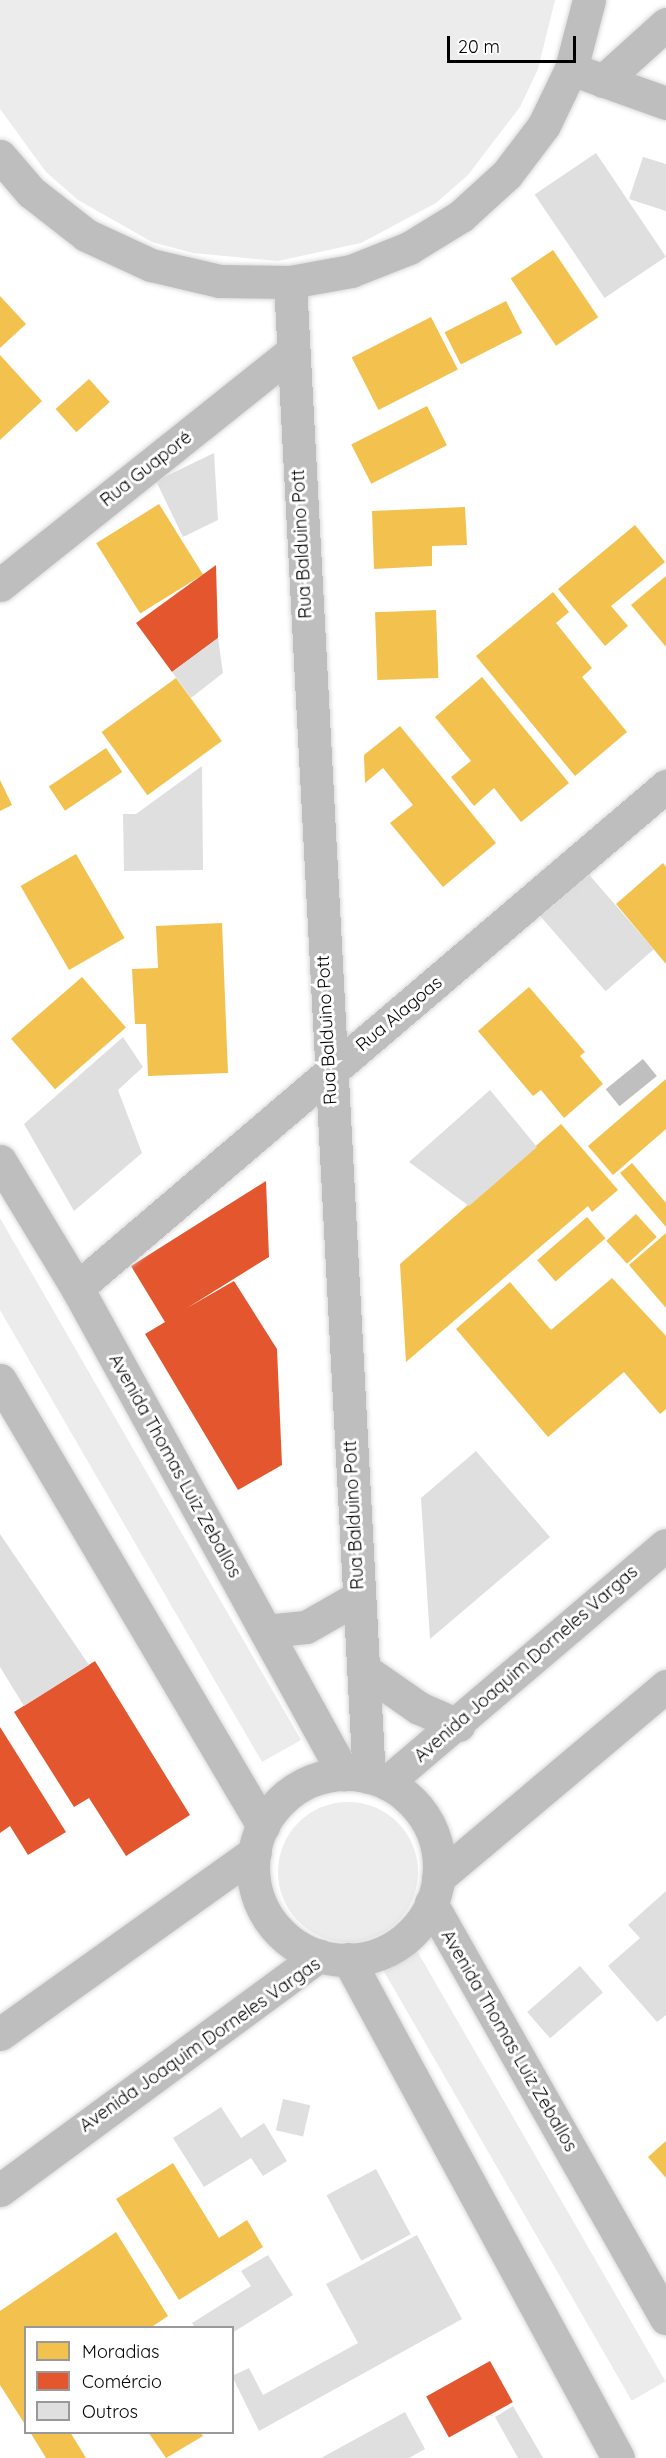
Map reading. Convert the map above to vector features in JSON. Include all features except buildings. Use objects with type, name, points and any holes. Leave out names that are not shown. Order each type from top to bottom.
[{"type":"street","points":[[0,156],[31,192],[87,236],[151,265],[220,281],[291,282],[351,271],[409,249],[461,216],[507,174],[544,125],[571,69],[589,0]]},
{"type":"street","points":[[603,81],[666,24]]},
{"type":"street","points":[[571,69],[666,103]]},
{"type":"street","name":"Rua Balduino Pott","points":[[291,282],[292,352],[363,1669],[366,1778]]},
{"type":"street","name":"Rua Guaporé","points":[[0,585],[292,352]]},
{"type":"street","name":"Rua Alagoas","points":[[77,1288],[666,786]]},
{"type":"street","name":"Avenida Thomas Luiz Zeballos","points":[[0,1161],[77,1288],[266,1631],[366,1778],[426,1821],[436,1848],[434,1890],[666,2318]]},
{"type":"street","points":[[0,1380],[259,1839],[255,1882],[266,1914],[289,1940],[333,1958],[618,2458]]},
{"type":"street","name":"Avenida Joaquim Dorneles Vargas","points":[[0,2034],[259,1839],[290,1792],[320,1777],[366,1778],[458,1725],[666,1545]]},
{"type":"street","points":[[266,1631],[306,1627],[359,1597]]},
{"type":"street","points":[[363,1669],[418,1708],[458,1725]]},
{"type":"street","name":"Avenida Joaquim Dorneles Vargas","points":[[0,2190],[333,1958],[376,1954],[402,1941],[434,1890],[666,1686]]},
{"type":"shaded area","points":[[0,0],[555,0],[538,69],[520,107],[468,175],[436,203],[361,243],[278,261],[193,253],[152,242],[78,200],[46,172],[0,109]]},
{"type":"shaded area","points":[[643,1059],[657,1076],[620,1106],[606,1089]]},
{"type":"shaded area","points":[[0,1218],[301,1740],[262,1762],[0,1310]]},
{"type":"shaded area","points":[[348,1802],[375,1807],[398,1822],[413,1845],[418,1872],[413,1899],[398,1922],[375,1937],[348,1942],[321,1937],[298,1922],[283,1899],[278,1872],[283,1845],[298,1822],[321,1807]]},
{"type":"shaded area","points":[[416,1949],[666,2381],[632,2401],[382,1969]]}]
